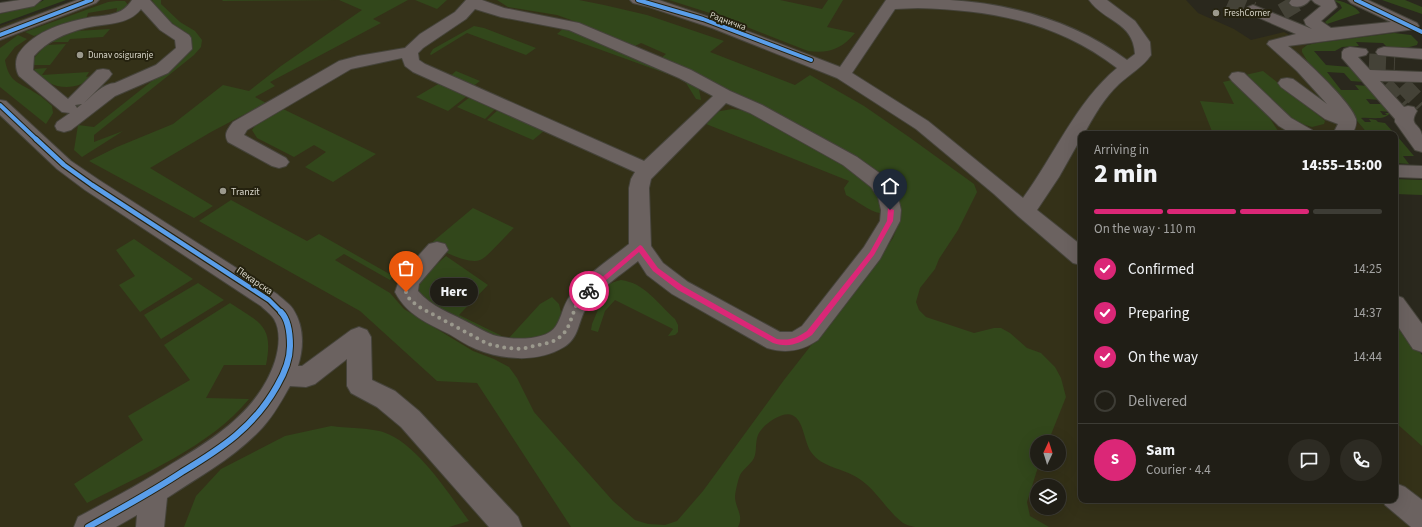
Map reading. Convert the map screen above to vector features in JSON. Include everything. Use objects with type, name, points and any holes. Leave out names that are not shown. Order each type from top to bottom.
[{"type":"street","points":[[0,8],[29,3],[33,0]]},
{"type":"street","points":[[0,35],[91,0]]},
{"type":"street","name":"Радничка","points":[[638,0],[653,3],[718,25],[811,60],[843,74],[922,125],[1001,189],[1078,255]]},
{"type":"street","points":[[1025,211],[1048,177],[1093,102],[1113,80],[1128,69],[1142,55],[1142,42],[1129,24],[1097,0]]},
{"type":"street","points":[[1320,0],[1329,6],[1312,20],[1321,35]]},
{"type":"street","points":[[1356,0],[1394,17],[1418,30]]},
{"type":"street","points":[[137,24],[143,2]]},
{"type":"street","points":[[102,95],[162,69],[184,49],[183,38],[164,32],[143,2]]},
{"type":"street","points":[[68,108],[25,72],[25,57],[34,46],[45,37],[65,28],[87,23],[116,20],[128,14],[136,6],[143,2]]},
{"type":"street","points":[[279,162],[235,138],[235,132],[240,126],[345,66],[358,61],[410,52],[425,37],[458,18],[473,2],[501,12],[573,26],[685,74],[724,95],[756,109],[850,161],[878,182],[888,197],[890,221],[872,253],[810,333],[798,341],[787,343],[775,341],[680,288],[655,269],[640,248],[639,188],[642,179],[647,170],[724,95]]},
{"type":"street","points":[[843,74],[893,3],[961,4],[998,10],[1034,19],[1069,32],[1100,49],[1128,69]]},
{"type":"street","points":[[1266,12],[1321,35],[1394,17]]},
{"type":"street","points":[[1345,128],[1344,113],[1315,78],[1293,57],[1274,44],[1295,38],[1321,35],[1418,30]]},
{"type":"street","points":[[410,52],[411,62],[419,68],[647,170]]},
{"type":"street","points":[[1388,71],[1422,54]]},
{"type":"street","points":[[42,146],[102,95],[136,72],[144,62]]},
{"type":"street","points":[[1388,71],[1422,64],[1422,62]]},
{"type":"street","points":[[1388,71],[1409,111],[1404,122],[1406,128],[1422,146]]},
{"type":"street","points":[[64,126],[68,108],[103,74]]},
{"type":"street","points":[[1238,77],[1285,122],[1300,131]]},
{"type":"street","points":[[1287,83],[1331,115],[1345,128]]},
{"type":"street","name":"Пекарска","points":[[0,105],[64,165],[269,300],[284,315],[290,333],[290,352],[283,375],[269,400],[254,419],[223,447],[153,491],[88,527]]},
{"type":"street","points":[[1398,171],[1422,172]]},
{"type":"street","points":[[437,250],[409,281],[406,292],[410,300],[421,308],[488,344],[506,348],[521,349],[552,342],[563,335],[569,325],[577,303],[640,248]]},
{"type":"street","points":[[1398,308],[1422,342]]},
{"type":"street","points":[[283,375],[306,377],[358,337],[360,386],[386,398],[410,419],[508,527]]},
{"type":"street","points":[[150,527],[153,491]]},
{"type":"street","points":[[1398,498],[1422,518]]},
{"type":"shaded area","points":[[74,0],[1186,0],[1198,13],[1234,29],[1251,40],[1284,32],[1307,45],[1304,47],[1309,64],[1365,131],[1078,131],[1078,503],[1398,503],[1398,421],[1422,441],[1422,527],[0,527],[0,26]]},
{"type":"green space","points":[[44,0],[66,0],[0,24],[0,14],[35,5]]},
{"type":"green space","points":[[152,0],[161,0],[161,4],[180,22],[195,31],[202,40],[201,47],[194,55],[94,135],[94,142],[123,131],[82,157],[74,150],[78,125],[94,127],[181,58],[190,42],[190,35],[169,20]]},
{"type":"green space","points":[[223,0],[339,0],[222,1]]},
{"type":"green space","points":[[339,0],[408,0],[373,19],[381,23],[270,82],[275,86],[255,97],[266,103],[211,132],[150,168],[213,206],[194,218],[89,161],[117,147],[173,124],[223,85],[249,91],[281,66],[362,10]]},
{"type":"green space","points":[[415,0],[447,0],[437,9]]},
{"type":"green space","points":[[497,0],[579,0],[647,15],[724,41],[710,52],[795,85],[810,75],[864,106],[974,184],[977,192],[958,230],[939,259],[935,269],[920,288],[916,302],[919,310],[926,317],[974,333],[994,328],[1001,328],[1010,333],[1027,348],[1041,353],[1055,367],[1061,378],[1066,397],[1051,435],[1030,435],[1030,471],[1037,471],[1034,479],[1030,479],[1030,492],[1027,502],[1030,516],[1049,527],[915,527],[903,523],[870,488],[858,478],[827,465],[816,457],[809,448],[799,421],[792,415],[788,414],[778,417],[768,423],[760,431],[757,438],[754,458],[740,475],[735,498],[740,516],[740,523],[738,527],[571,527],[477,383],[437,381],[360,311],[199,221],[231,200],[307,241],[319,234],[393,276],[390,280],[344,254],[335,260],[390,293],[404,309],[473,351],[494,359],[509,367],[517,378],[534,412],[613,501],[635,520],[648,524],[665,525],[677,521],[703,491],[784,380],[881,256],[893,238],[899,222],[884,180],[660,59],[666,54],[641,43],[633,47],[557,15],[508,7]]},
{"type":"green space","points":[[669,0],[780,0],[822,9],[828,0],[843,0],[827,27],[855,33],[840,47],[822,52],[808,51],[716,15]]},
{"type":"green space","points":[[1333,0],[1348,4],[1360,13],[1327,24],[1325,22],[1342,8],[1340,4]]},
{"type":"green space","points":[[1382,0],[1405,0],[1422,7],[1422,14]]},
{"type":"green space","points":[[125,1],[128,5],[116,16],[117,8],[88,13],[86,20],[34,36],[25,32],[108,2]]},
{"type":"green space","points":[[474,26],[484,28],[536,48],[526,55],[467,33],[431,55],[430,54],[433,49]]},
{"type":"green space","points":[[565,27],[695,84],[699,89],[701,100],[696,99],[686,83],[676,77],[557,34]]},
{"type":"green space","points":[[110,29],[103,37],[70,39],[68,42],[50,42],[76,31]]},
{"type":"green space","points":[[1394,33],[1411,35],[1418,42],[1417,45],[1406,48],[1387,47],[1383,43],[1356,42],[1359,46],[1342,47],[1335,51],[1314,51],[1326,65],[1350,67],[1364,82],[1351,81],[1344,73],[1327,72],[1341,90],[1359,90],[1355,85],[1368,86],[1381,100],[1366,99],[1370,104],[1385,104],[1390,112],[1380,111],[1383,115],[1387,115],[1381,118],[1361,118],[1365,122],[1371,122],[1369,119],[1385,123],[1392,131],[1365,131],[1309,64],[1302,52],[1302,49],[1307,45],[1317,43]]},
{"type":"green space","points":[[18,35],[27,39],[15,47],[5,60],[7,68],[9,74],[16,82],[41,97],[52,106],[53,113],[46,124],[0,87],[0,48]]},
{"type":"green space","points":[[66,44],[50,65],[33,65],[34,58],[46,45]]},
{"type":"green space","points":[[47,68],[42,75],[89,72],[86,77],[91,76],[88,80],[78,85],[72,87],[60,87],[45,80],[34,69]]},
{"type":"green space","points":[[456,71],[480,81],[472,87],[449,77]]},
{"type":"green space","points":[[1263,71],[1323,119],[1325,121],[1324,124],[1312,127],[1295,122],[1245,75]]},
{"type":"green space","points":[[1232,80],[1269,117],[1278,131],[1212,131],[1200,101],[1234,104],[1223,82]]},
{"type":"green space","points":[[440,83],[467,96],[448,111],[416,97]]},
{"type":"green space","points":[[470,97],[496,108],[485,119],[457,107]]},
{"type":"green space","points":[[281,108],[376,154],[333,182],[305,167],[326,152],[314,145],[294,157],[257,138],[252,130],[257,123]]},
{"type":"green space","points":[[499,109],[545,130],[533,140],[487,120]]},
{"type":"green space","points":[[732,109],[755,112],[853,168],[876,188],[882,210],[880,213],[867,208],[846,195],[844,188],[849,181],[701,122],[715,112]]},
{"type":"green space","points":[[1398,137],[1414,156],[1403,156],[1409,164],[1398,163]]},
{"type":"green space","points":[[1398,179],[1422,180],[1422,195],[1398,194]]},
{"type":"green space","points":[[473,208],[514,228],[487,255],[480,260],[475,261],[462,259],[430,244]]},
{"type":"green space","points":[[134,239],[193,279],[140,312],[119,285],[135,276],[116,250]]},
{"type":"green space","points":[[446,256],[488,285],[459,315],[508,339],[540,304],[552,297],[559,304],[561,312],[557,328],[550,334],[539,339],[506,342],[429,304],[417,291],[420,279]]},
{"type":"green space","points":[[621,280],[644,289],[675,319],[678,325],[678,332],[675,335],[668,336],[673,329],[615,300],[605,311],[598,332],[591,330],[600,305],[596,300],[597,296],[609,285]]},
{"type":"green space","points":[[198,283],[224,300],[161,339],[144,315]]},
{"type":"green space","points":[[230,303],[262,326],[268,341],[266,365],[224,365],[206,398],[249,399],[233,416],[195,445],[152,470],[87,503],[74,484],[143,440],[128,416],[190,380],[164,345]]},
{"type":"green space","points":[[1398,321],[1422,355],[1422,446],[1398,425]]},
{"type":"green space","points":[[331,426],[378,431],[396,438],[408,447],[431,470],[469,521],[449,527],[184,527],[196,496],[221,469],[285,436]]},
{"type":"tunnel","points":[[1229,0],[1253,10]]},
{"type":"tunnel","points":[[1282,12],[1297,3]]},
{"type":"tunnel","points":[[1369,62],[1395,63]]},
{"type":"tunnel","points":[[1385,85],[1404,106]]},
{"type":"tunnel","points":[[1403,85],[1422,105]]},
{"type":"cycle path","points":[[0,35],[91,0]]},
{"type":"cycle path","points":[[638,0],[660,5],[703,19],[811,60]]},
{"type":"cycle path","points":[[1356,0],[1422,32]]},
{"type":"cycle path","points":[[0,105],[64,165],[92,185],[269,300],[284,315],[290,333],[290,352],[283,375],[269,400],[254,419],[223,447],[153,491],[88,527]]},
{"type":"way so far","points":[[406,292],[410,300],[421,308],[488,344],[506,348],[521,349],[552,342],[563,335],[569,325],[577,303],[589,291]]},
{"type":"place","name":"FreshCorner","points":[[1216,13]]},
{"type":"place","name":"Dunav osiguranje","points":[[80,55]]},
{"type":"place","name":"Tranzit","points":[[223,191]]},
{"type":"place","name":"Herc","points":[[406,292]]},
{"type":"route","points":[[589,291],[640,248],[655,269],[680,288],[775,341],[787,343],[798,341],[810,333],[872,253],[890,221],[890,210]]}]
